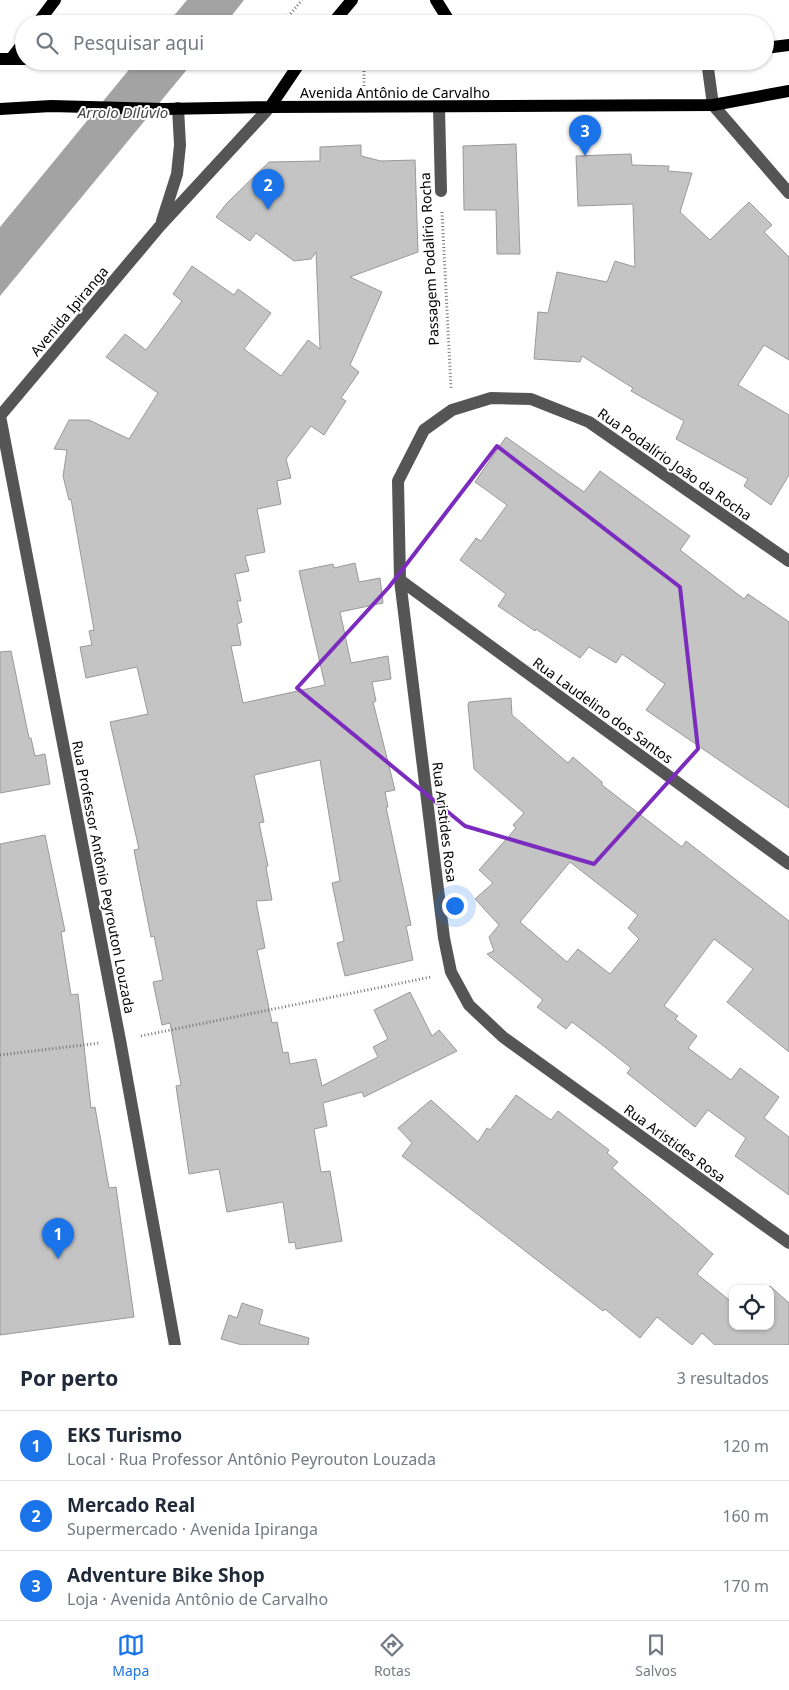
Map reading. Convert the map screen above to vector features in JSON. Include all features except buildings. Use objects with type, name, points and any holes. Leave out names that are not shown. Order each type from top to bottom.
[{"type":"main road","points":[[44,15],[55,0]]},
{"type":"main road","points":[[340,15],[352,0]]},
{"type":"main road","points":[[436,0],[445,15]]},
{"type":"main road","points":[[774,47],[789,45]]},
{"type":"main road","name":"Avenida Ipiranga","points":[[270,106],[294,70]]},
{"type":"main road","name":"Avenida Antônio de Carvalho","points":[[0,109],[51,106],[163,109],[270,106],[439,108],[714,106],[789,91]]},
{"type":"street","points":[[708,70],[714,106],[789,193]]},
{"type":"street","name":"Avenida Ipiranga","points":[[0,416],[160,226],[270,106]]},
{"type":"street","name":"Avenida Ipiranga","points":[[160,226],[178,174],[180,145],[178,108]]},
{"type":"street","name":"Passagem Podalírio Rocha","points":[[439,108],[440,191]]},
{"type":"street","name":"Rua Podalírio João da Rocha","points":[[452,410],[491,398],[530,399],[589,422],[789,561]]},
{"type":"street","name":"Rua Aristides Rosa","points":[[452,410],[424,430],[398,481],[400,580],[444,938],[451,972],[469,1005],[503,1037],[789,1243]]},
{"type":"street","name":"Rua Professor Antônio Peyrouton Louzada","points":[[0,416],[120,1040],[175,1345]]},
{"type":"street","name":"Rua Laudelino dos Santos","points":[[400,580],[789,864]]},
{"type":"path","points":[[289,15],[302,0]]},
{"type":"path","name":"Passagem Podalírio Rocha","points":[[440,191],[452,410]]},
{"type":"path","points":[[0,1056],[120,1040],[451,972]]},
{"type":"highlighted area","points":[[497,446],[680,587],[698,749],[594,864],[465,826],[297,688],[389,587]]},
{"type":"water","points":[[187,0],[244,0],[232,15],[174,15]]},
{"type":"water","name":"Arroio Dilúvio","points":[[129,70],[187,70],[0,296],[0,227]]},
{"type":"place","name":"Adventure Bike Shop","points":[[585,156]]},
{"type":"place","name":"Mercado Real","points":[[268,210]]},
{"type":"place","name":"EKS Turismo","points":[[58,1259]]}]
